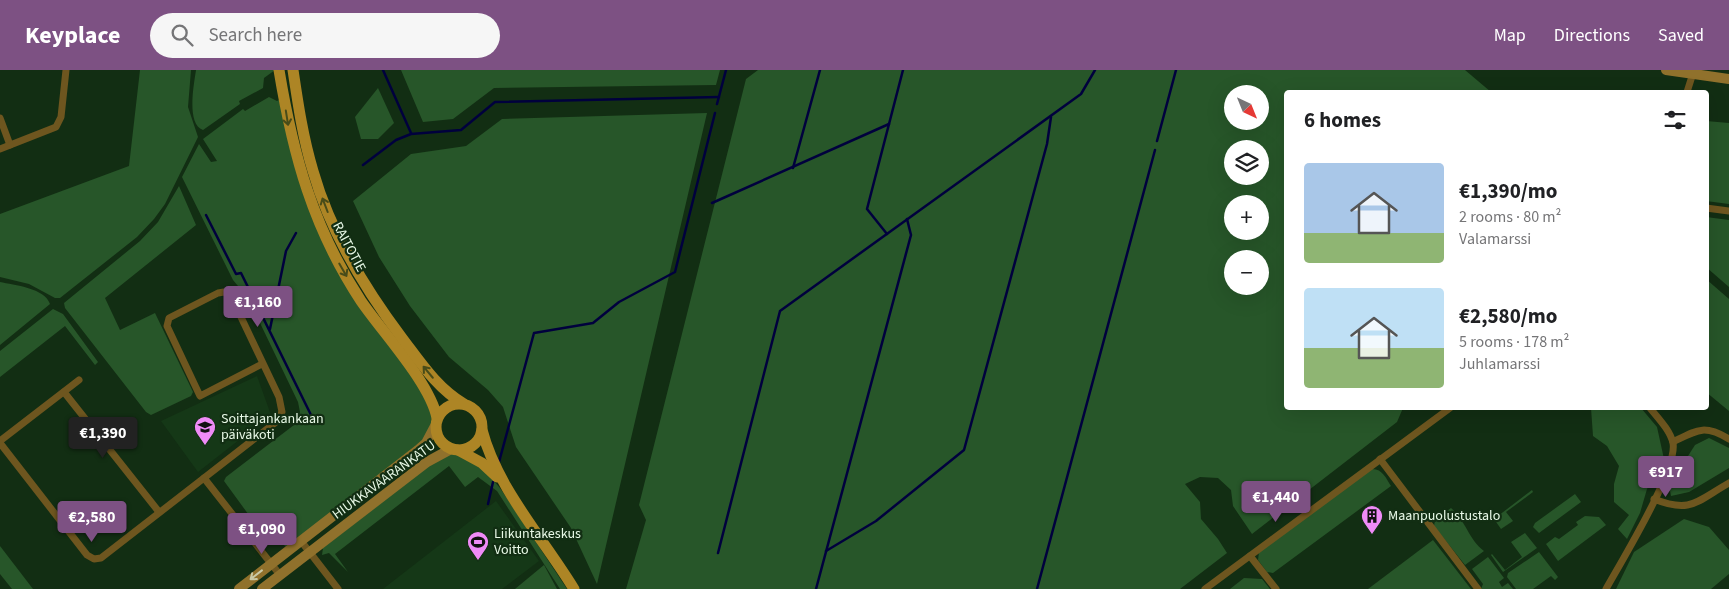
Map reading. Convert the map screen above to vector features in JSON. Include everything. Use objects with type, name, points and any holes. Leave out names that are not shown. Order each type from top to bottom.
[{"type":"main road","name":"RAITOTIE","points":[[279,70],[289,130],[302,178],[316,215],[335,255],[360,299],[420,382],[434,405],[437,421]]},
{"type":"main road","name":"RAITOTIE","points":[[293,70],[301,125],[313,173],[327,211],[347,251],[371,293],[427,372],[448,394],[464,404]]},
{"type":"main road","points":[[505,485],[482,463],[454,449],[438,436],[437,421],[441,412],[451,405],[464,404],[478,414],[490,456],[505,485],[574,589]]},
{"type":"main road","points":[[454,449],[473,444],[482,430]]},
{"type":"street","points":[[0,149],[52,129],[59,122],[66,70]]},
{"type":"street","points":[[1666,70],[1694,72],[1729,79]]},
{"type":"street","points":[[1688,90],[1694,72]]},
{"type":"street","points":[[0,118],[10,145]]},
{"type":"street","points":[[1709,208],[1729,211]]},
{"type":"street","points":[[79,380],[0,442],[87,555],[94,559],[102,558],[279,418],[282,407],[279,397],[231,296],[218,293],[169,318],[167,326],[200,396],[262,364]]},
{"type":"street","points":[[64,392],[159,512]]},
{"type":"street","points":[[1205,589],[1447,410]]},
{"type":"street","points":[[1606,589],[1671,463],[1673,442],[1651,410]]},
{"type":"street","name":"HIUKKAVAARANKATU","points":[[239,589],[418,450],[426,443],[437,421]]},
{"type":"street","points":[[1673,442],[1706,429],[1714,430],[1729,439]]},
{"type":"street","name":"HIUKKAVAARANKATU","points":[[262,589],[427,462],[454,449]]},
{"type":"street","points":[[1380,459],[1478,589]]},
{"type":"street","points":[[204,478],[280,575]]},
{"type":"street","points":[[1654,499],[1673,507],[1682,507],[1729,483]]},
{"type":"street","points":[[301,541],[338,589]]},
{"type":"street","points":[[1250,556],[1276,589]]},
{"type":"shaded area","points":[[140,70],[191,70],[188,107],[198,137],[165,204],[137,237],[60,298],[55,298],[29,284],[0,277],[0,214],[129,166]]},
{"type":"shaded area","points":[[196,70],[275,70],[264,78],[263,88],[239,101],[240,104],[203,130],[194,120],[193,112],[192,103]]},
{"type":"shaded area","points":[[401,70],[720,70],[716,85],[494,88],[453,119],[423,122]]},
{"type":"shaded area","points":[[758,70],[1465,70],[1489,90],[1284,90],[1284,410],[1402,410],[1397,422],[1252,534],[1233,506],[1231,490],[1218,478],[1200,477],[1185,484],[1200,502],[1201,519],[1227,553],[1180,589],[626,589],[646,520],[639,505],[746,79]]},
{"type":"shaded area","points":[[378,88],[394,123],[378,139],[361,139],[355,117]]},
{"type":"shaded area","points":[[269,97],[277,101],[279,100],[314,218],[419,386],[434,418],[428,434],[415,449],[287,548],[280,541],[270,544],[224,481],[226,477],[294,425],[300,412],[298,402],[248,298],[233,280],[182,177],[199,144],[211,162],[217,161],[203,139],[243,109],[245,111]]},
{"type":"shaded area","points":[[707,113],[597,584],[571,528],[516,447],[503,407],[488,390],[449,357],[410,306],[379,257],[353,201],[411,154],[466,146],[502,119]]},
{"type":"shaded area","points":[[1709,121],[1729,123],[1729,204],[1709,201]]},
{"type":"shaded area","points":[[179,186],[196,225],[105,298],[120,330],[155,313],[193,392],[191,396],[151,415],[146,412],[65,308],[64,303],[140,241],[158,222]]},
{"type":"shaded area","points":[[1709,217],[1729,220],[1729,287],[1709,270]]},
{"type":"shaded area","points":[[0,282],[36,291],[42,294],[50,304],[0,345]]},
{"type":"shaded area","points":[[1709,282],[1729,299],[1729,411],[1709,394]]},
{"type":"shaded area","points":[[53,309],[63,314],[98,362],[95,365],[65,326],[0,377],[0,351]]},
{"type":"shaded area","name":"Soittajankankaan päiväkoti","points":[[257,376],[271,415],[198,472],[161,421]]},
{"type":"shaded area","points":[[1591,410],[1643,410],[1657,427],[1664,459],[1647,489],[1640,513],[1627,539],[1618,529],[1629,515],[1614,502],[1614,484],[1619,466],[1607,446],[1593,436]]},
{"type":"shaded area","points":[[1709,438],[1729,448],[1729,468],[1689,492],[1671,496],[1669,486],[1695,445]]},
{"type":"shaded area","points":[[454,453],[482,467],[500,488],[567,589],[560,589],[497,491],[478,477],[465,487],[449,466],[335,554],[348,572],[329,553],[322,555],[323,548],[439,458]]},
{"type":"shaded area","points":[[1371,469],[1381,472],[1391,486],[1273,573],[1267,572],[1258,560],[1259,552]]},
{"type":"shaded area","points":[[1532,490],[1533,492],[1506,512],[1513,521],[1501,529],[1494,519]]},
{"type":"shaded area","points":[[1575,494],[1581,502],[1539,533],[1533,527],[1535,523]]},
{"type":"shaded area","points":[[496,501],[539,561],[502,589],[383,589]]},
{"type":"shaded area","points":[[1451,508],[1479,547],[1484,551],[1465,565],[1434,526],[1435,520]]},
{"type":"shaded area","points":[[1585,516],[1599,517],[1606,525],[1558,561],[1546,544],[1555,537],[1559,539],[1578,525],[1576,522]]},
{"type":"shaded area","points":[[1684,519],[1709,527],[1729,550],[1729,574],[1711,589],[1616,589],[1634,552]]},
{"type":"shaded area","points":[[1525,533],[1537,548],[1503,572],[1491,555],[1505,570],[1522,557],[1511,542]]},
{"type":"shaded area","points":[[1433,540],[1471,589],[1368,589]]},
{"type":"shaded area","points":[[0,546],[33,589],[12,589],[0,574]]},
{"type":"shaded area","points":[[1539,552],[1558,577],[1555,580],[1551,576],[1533,589],[1516,589],[1507,577],[1508,573]]},
{"type":"shaded area","points":[[1488,557],[1504,578],[1499,582],[1502,587],[1508,583],[1513,589],[1481,589],[1483,584],[1472,569]]},
{"type":"shaded area","points":[[544,565],[557,589],[515,589]]},
{"type":"shaded area","points":[[1244,578],[1262,579],[1270,589],[1230,589]]},
{"type":"waterway","points":[[383,70],[411,133]]},
{"type":"waterway","points":[[717,104],[726,70]]},
{"type":"waterway","points":[[793,168],[820,70]]},
{"type":"waterway","points":[[887,234],[867,209],[903,70]]},
{"type":"waterway","points":[[718,553],[780,311],[1081,94],[1095,70]]},
{"type":"waterway","points":[[1157,141],[1176,70]]},
{"type":"waterway","points":[[363,165],[396,140],[411,134],[461,130],[495,102],[719,97]]},
{"type":"waterway","points":[[499,462],[534,333],[593,323],[619,302],[675,272],[715,113]]},
{"type":"waterway","points":[[826,551],[876,521],[964,450],[1047,144],[1051,117]]},
{"type":"waterway","points":[[712,203],[889,124]]},
{"type":"waterway","points":[[1037,589],[1155,150]]},
{"type":"waterway","points":[[206,215],[236,274],[241,273],[312,417]]},
{"type":"waterway","points":[[816,589],[911,235],[907,219]]},
{"type":"waterway","points":[[270,329],[286,251],[296,233]]},
{"type":"waterway","points":[[488,504],[493,482]]},
{"type":"place","name":"Soittajankankaan päiväkoti","points":[[205,446]]},
{"type":"place","name":"Maanpuolustustalo","points":[[1372,535]]},
{"type":"place","name":"Liikuntakeskus Voitto","points":[[478,561]]}]
